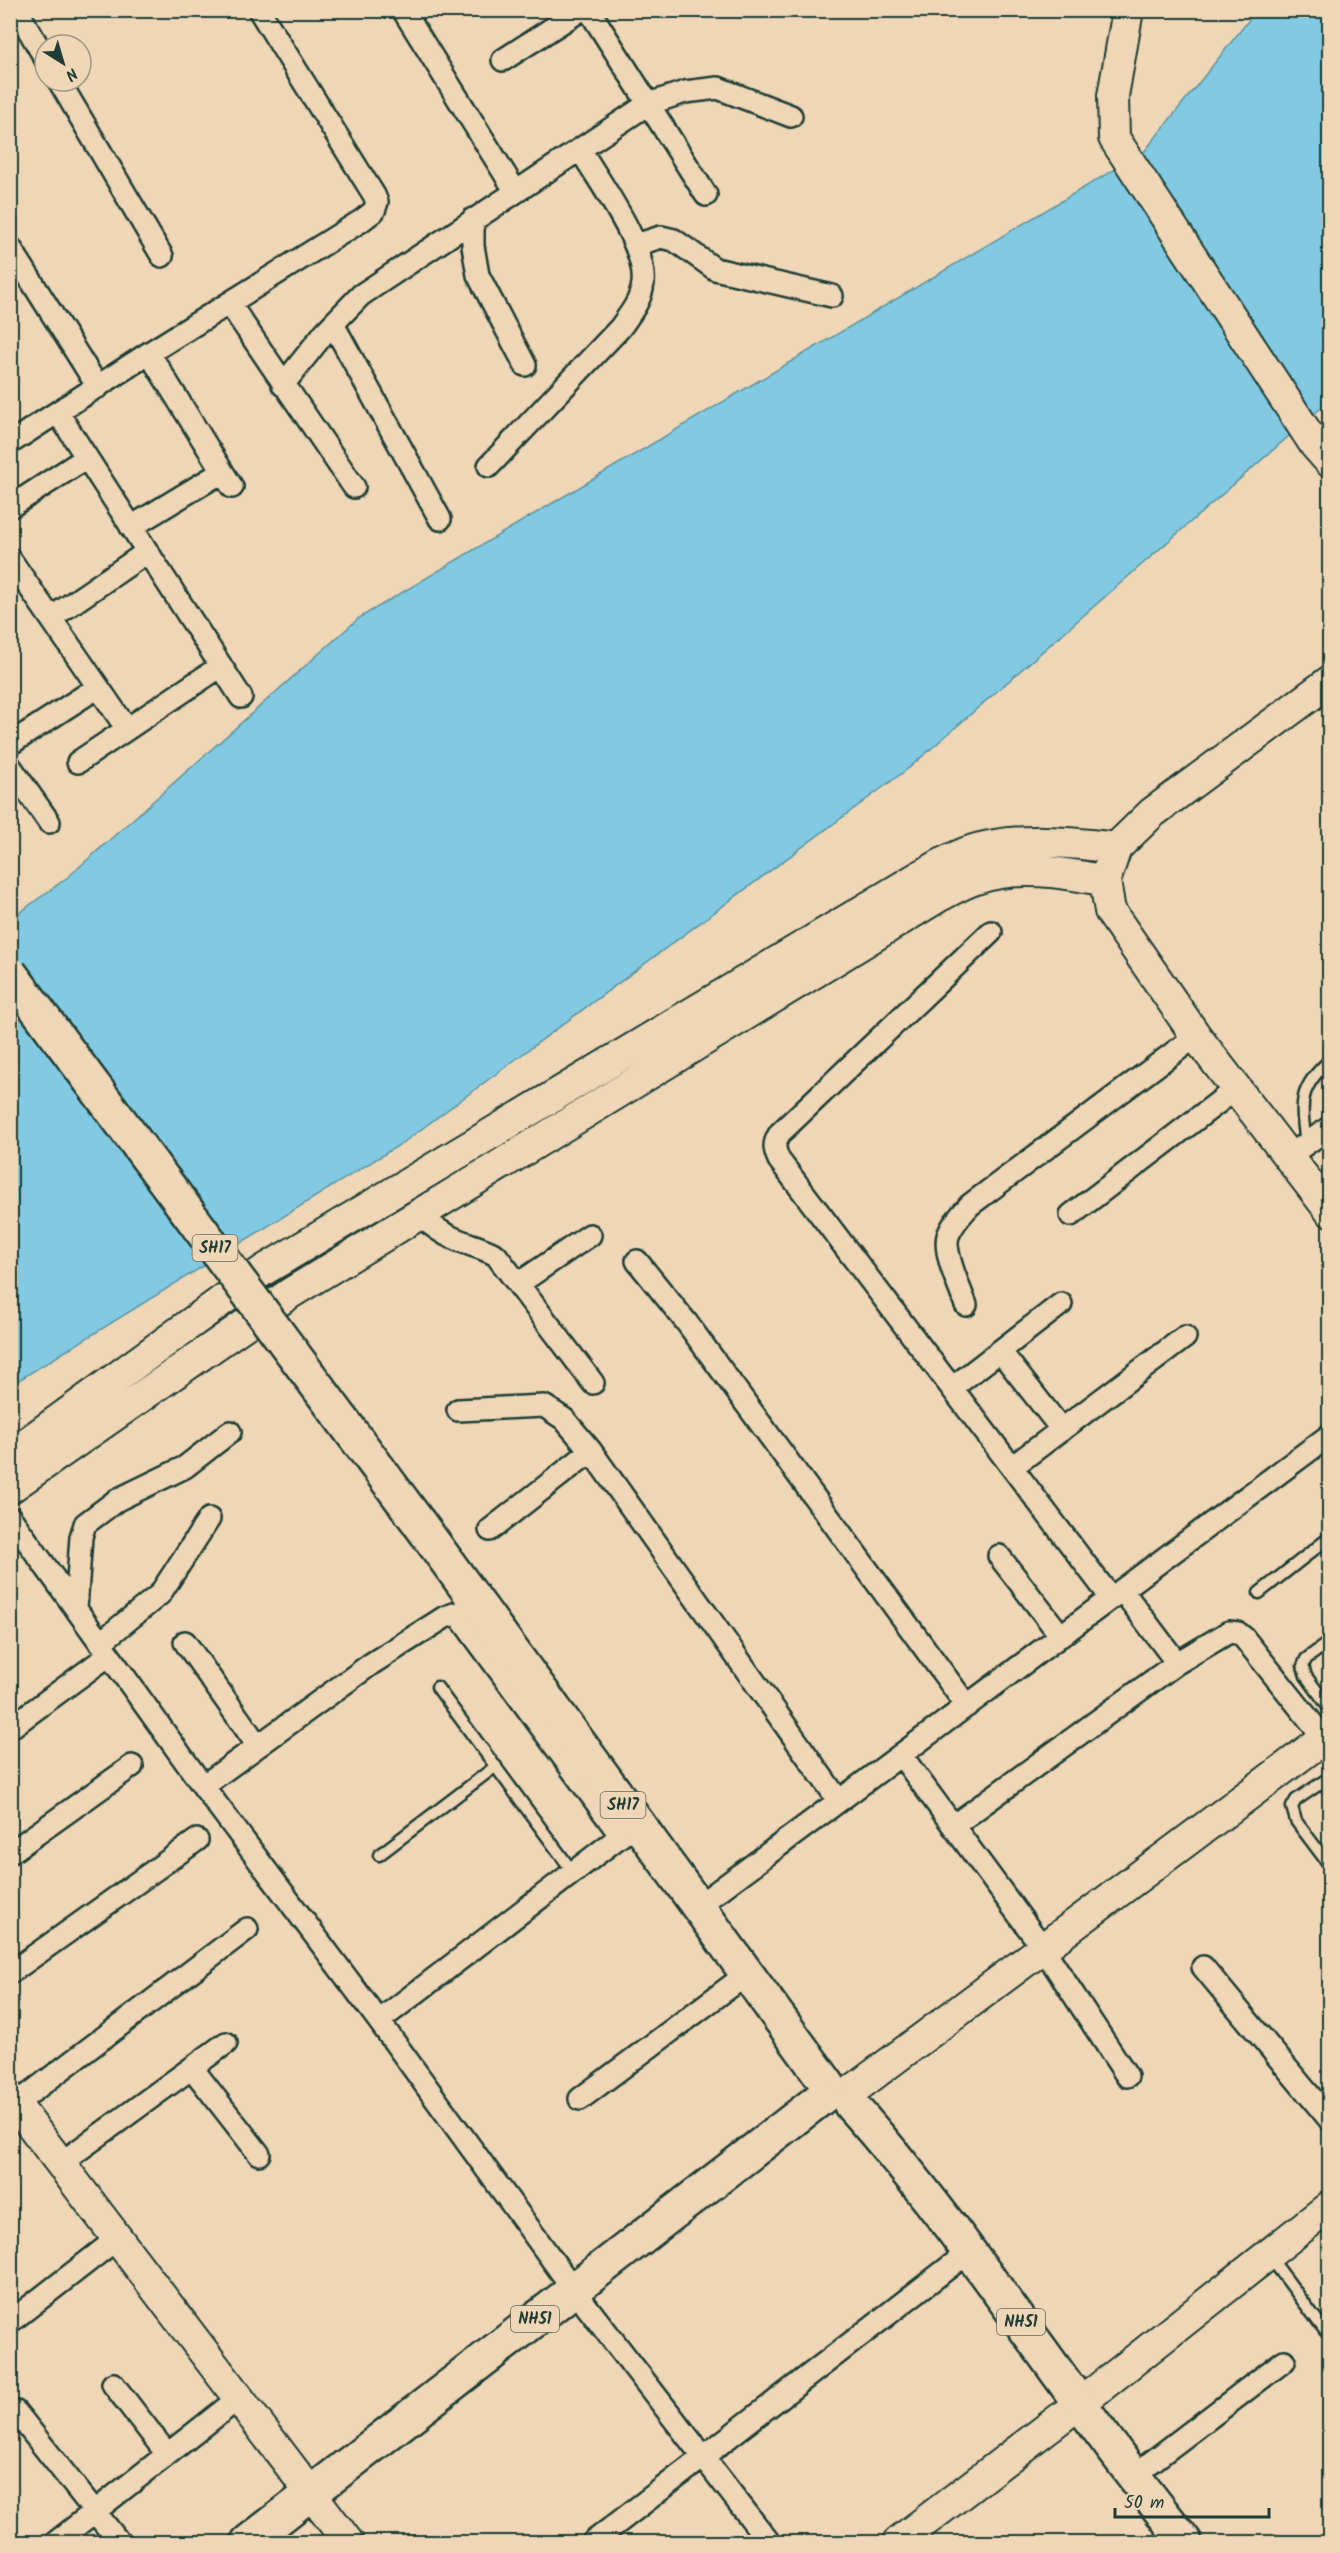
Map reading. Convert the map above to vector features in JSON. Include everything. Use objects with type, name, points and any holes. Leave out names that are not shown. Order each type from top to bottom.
[{"type":"main road","name":"SH17","points":[[10,973],[419,1523],[628,1830],[698,1906],[837,2100]]},
{"type":"main road","name":"NH51","points":[[248,2542],[317,2502],[837,2100],[898,2158],[962,2258],[1072,2409],[1133,2476],[1185,2542]]},
{"type":"main road","name":"NH51","points":[[1072,2409],[1116,2488],[1159,2542]]},
{"type":"main road","name":"NH51","points":[[282,2542],[317,2502]]},
{"type":"street","points":[[17,10],[33,37]]},
{"type":"street","points":[[10,443],[374,211],[377,202],[259,10]]},
{"type":"street","points":[[403,10],[516,192]]},
{"type":"street","points":[[503,60],[581,10]]},
{"type":"street","points":[[589,10],[706,195]]},
{"type":"street","points":[[1128,10],[1113,96],[1114,138],[1322,453]]},
{"type":"street","points":[[283,385],[333,324],[361,295],[648,104],[685,92],[718,88],[791,116]]},
{"type":"street","points":[[66,93],[162,256]]},
{"type":"street","points":[[489,466],[620,328],[638,302],[643,274],[636,245],[580,149]]},
{"type":"street","points":[[473,219],[473,246],[478,275],[525,365]]},
{"type":"street","points":[[636,245],[661,237],[674,240],[715,269],[832,296]]},
{"type":"street","points":[[10,247],[98,387]]},
{"type":"street","points":[[229,303],[354,487]]},
{"type":"street","points":[[333,324],[440,519]]},
{"type":"street","points":[[131,527],[227,479],[149,353]]},
{"type":"street","points":[[58,413],[241,697]]},
{"type":"street","points":[[10,507],[87,458]]},
{"type":"street","points":[[51,618],[147,552]]},
{"type":"street","points":[[10,559],[127,729]]},
{"type":"street","points":[[78,762],[221,666]]},
{"type":"street","points":[[10,744],[98,687]]},
{"type":"street","points":[[1327,690],[1152,813],[1116,848],[1105,881],[1110,911],[1197,1036],[1237,1088],[1297,1150],[1329,1211]]},
{"type":"street","points":[[10,766],[48,822]]},
{"type":"street","points":[[10,1455],[264,1270],[920,876],[959,855],[992,846],[1072,843],[1116,848]]},
{"type":"street","points":[[10,1488],[289,1294],[938,897],[974,879],[1002,872],[1071,874],[1105,881]]},
{"type":"street","points":[[991,932],[780,1133],[774,1142],[779,1160],[1012,1467],[1117,1594],[1178,1663]]},
{"type":"street","points":[[966,1305],[948,1252],[947,1238],[954,1223],[970,1204],[1197,1036]]},
{"type":"street","points":[[1071,1215],[1237,1088]]},
{"type":"street","points":[[1297,1150],[1329,1127]]},
{"type":"street","points":[[419,1215],[434,1228],[452,1238],[483,1247],[496,1255],[593,1383]]},
{"type":"street","points":[[518,1284],[590,1236]]},
{"type":"street","points":[[637,1262],[687,1323],[967,1706]]},
{"type":"street","points":[[952,1388],[1061,1305]]},
{"type":"street","points":[[1012,1467],[1185,1336]]},
{"type":"street","points":[[1000,1352],[1062,1430]]},
{"type":"street","points":[[458,1410],[544,1406],[564,1419],[591,1451],[839,1801]]},
{"type":"street","points":[[76,1608],[81,1537],[85,1524],[117,1500],[185,1467],[230,1432]]},
{"type":"street","points":[[698,1906],[1329,1435]]},
{"type":"street","points":[[490,1530],[591,1451]]},
{"type":"street","points":[[10,1517],[203,1786],[379,2021],[580,2298],[769,2542]]},
{"type":"street","points":[[10,1728],[105,1649],[160,1594],[209,1519]]},
{"type":"street","points":[[999,1556],[1061,1636]]},
{"type":"street","points":[[203,1786],[371,1664],[445,1617],[457,1614],[628,1830],[379,2021]]},
{"type":"street","points":[[837,2100],[1043,1948],[1328,1727],[1238,1633],[1229,1632],[1178,1663],[953,1826]]},
{"type":"street","points":[[184,1642],[258,1746]]},
{"type":"street","points":[[901,1755],[1043,1948],[1127,2076]]},
{"type":"street","points":[[10,1853],[132,1766]]},
{"type":"street","points":[[10,1973],[197,1840]]},
{"type":"street","points":[[247,1929],[15,2108],[118,2238],[348,2542]]},
{"type":"street","points":[[1203,1967],[1329,2120]]},
{"type":"street","points":[[580,2099],[747,1974]]},
{"type":"street","points":[[60,2163],[226,2043]]},
{"type":"street","points":[[192,2068],[259,2154]]},
{"type":"street","points":[[898,2542],[1072,2409],[1329,2206]]},
{"type":"street","points":[[10,2322],[118,2238]]},
{"type":"street","points":[[593,2542],[962,2258]]},
{"type":"street","points":[[1133,2476],[1284,2361]]},
{"type":"street","points":[[113,2384],[167,2454]]},
{"type":"street","points":[[56,2542],[239,2398]]},
{"type":"street","points":[[16,2412],[119,2542]]},
{"type":"lane","points":[[1297,1150],[1301,1104],[1308,1085],[1317,1071],[1329,1060]]},
{"type":"lane","points":[[1259,1593],[1329,1537]]},
{"type":"lane","points":[[1328,1727],[1303,1666],[1306,1659],[1329,1641]]},
{"type":"lane","points":[[436,1687],[573,1872]]},
{"type":"lane","points":[[378,1855],[495,1767]]},
{"type":"lane","points":[[1329,1777],[1296,1800],[1292,1807],[1296,1821],[1329,1866]]},
{"type":"lane","points":[[1268,2254],[1326,2332]]},
{"type":"water","points":[[1256,11],[1329,11],[1329,401],[909,768],[404,1142],[11,1385],[11,919],[68,877],[359,618],[1144,152]]}]
